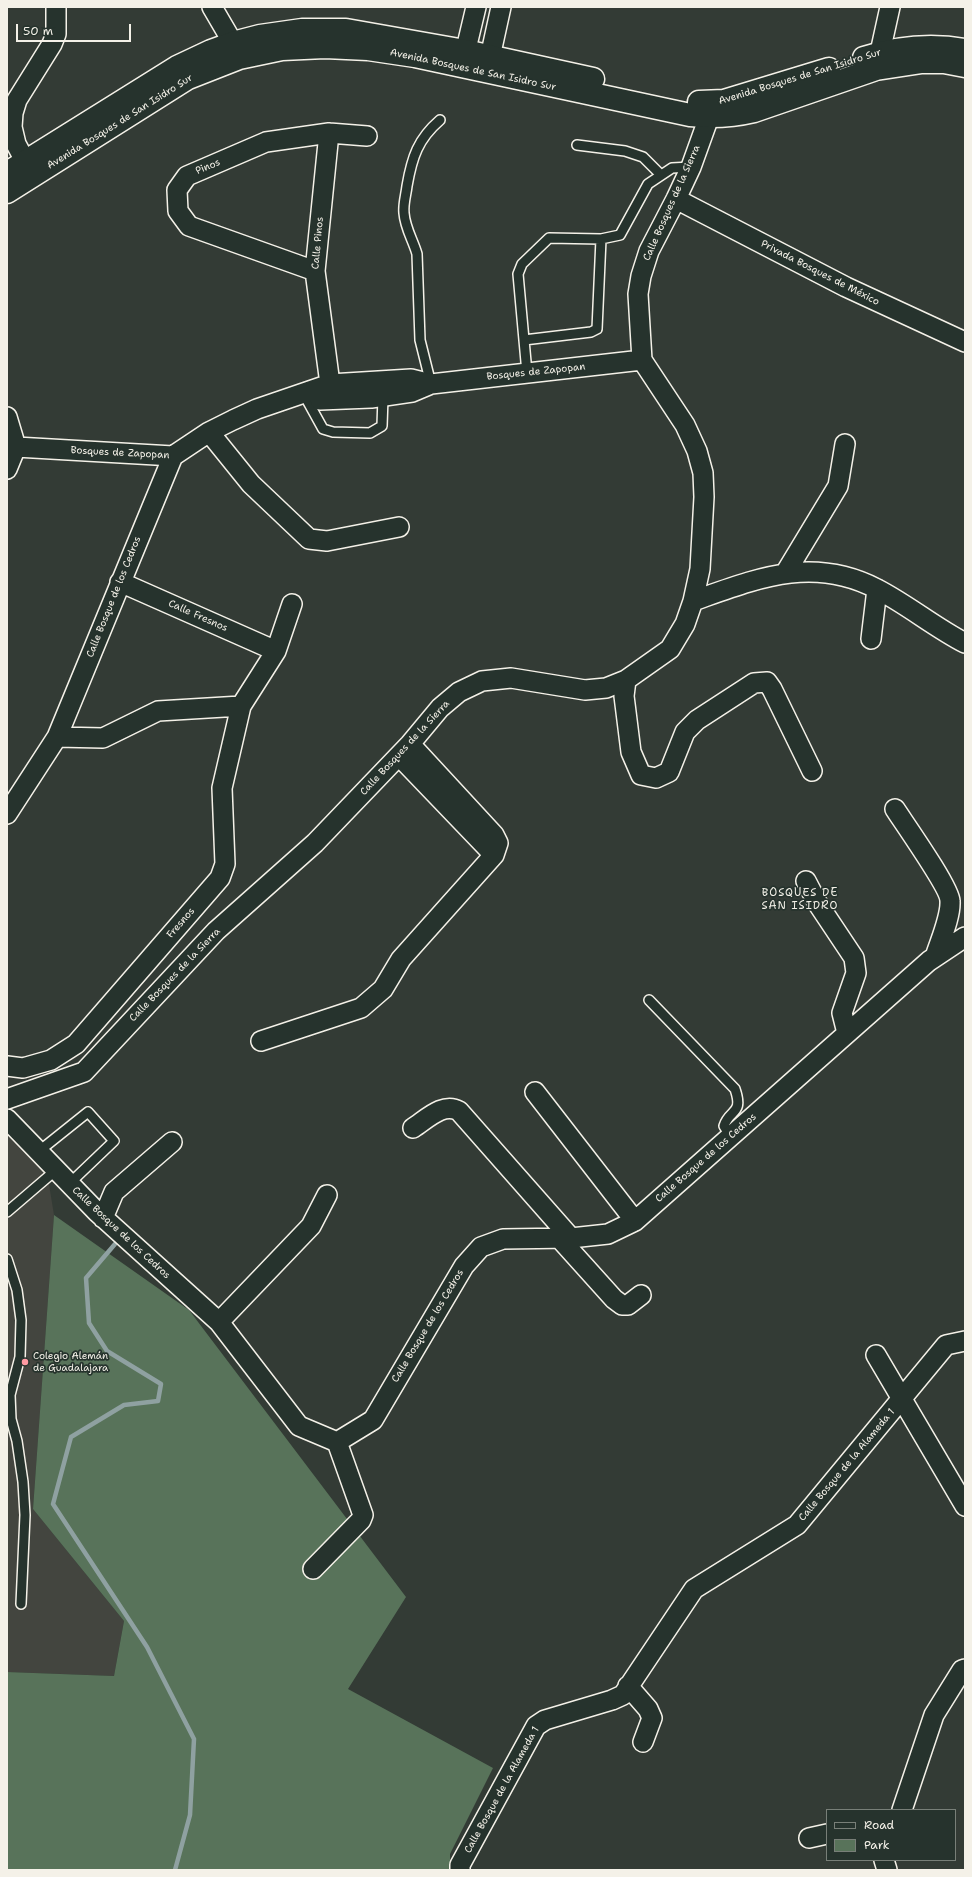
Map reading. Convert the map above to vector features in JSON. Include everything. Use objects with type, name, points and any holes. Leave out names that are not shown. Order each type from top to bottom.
[{"type":"main road","name":"Avenida Bosques de San Isidro Sur","points":[[7,173],[29,168],[236,50],[325,47],[368,49],[416,56],[464,59],[690,115],[709,110],[740,114],[754,111],[879,60],[924,46],[944,46],[965,50]]},
{"type":"main road","name":"Avenida Bosques de San Isidro Sur","points":[[879,60],[944,62],[965,66]]},
{"type":"main road","name":"Avenida Bosques de San Isidro Sur","points":[[7,192],[29,168]]},
{"type":"street","points":[[29,168],[16,144],[12,127],[13,112],[16,100],[52,44],[56,34],[56,7]]},
{"type":"street","points":[[212,7],[236,50]]},
{"type":"street","points":[[464,59],[476,7]]},
{"type":"street","points":[[488,64],[501,7]]},
{"type":"street","points":[[879,60],[890,7]]},
{"type":"street","name":"Calle Bosques de la Sierra","points":[[7,1098],[84,1072],[216,931],[315,843],[405,750],[440,708],[459,692],[482,681],[511,678],[585,690],[606,688],[626,680],[670,649],[685,624],[693,601],[700,569],[703,543],[703,473],[697,451],[685,426],[642,360],[638,316],[638,294],[641,276],[649,251],[691,168],[709,110]]},
{"type":"street","name":"Pinos","points":[[315,271],[189,226],[178,212],[177,190],[187,176],[266,142],[329,134],[367,136]]},
{"type":"street","name":"Calle Pinos","points":[[329,134],[315,271],[331,391]]},
{"type":"street","name":"Privada Bosques de México","points":[[676,199],[846,287],[965,342]]},
{"type":"street","name":"Bosques de Zapopan","points":[[331,391],[383,397],[412,392],[431,384],[642,360]]},
{"type":"street","name":"Bosques de Zapopan","points":[[16,447],[173,456],[209,432],[251,412],[282,400],[411,379],[431,384]]},
{"type":"street","points":[[7,417],[16,447],[7,469]]},
{"type":"street","points":[[209,432],[250,484],[309,540],[328,541],[399,527]]},
{"type":"street","points":[[786,572],[838,486],[845,444]]},
{"type":"street","name":"Calle Bosque de los Cedros","points":[[7,814],[57,737],[173,456]]},
{"type":"street","points":[[693,601],[748,582],[786,572],[812,571],[834,574],[856,580],[877,589],[965,643]]},
{"type":"street","name":"Calle Fresnos","points":[[120,582],[276,651]]},
{"type":"street","points":[[871,639],[877,589]]},
{"type":"street","name":"Fresnos","points":[[7,1066],[23,1068],[51,1060],[76,1044],[220,878],[225,864],[222,788],[241,706],[276,651],[292,604]]},
{"type":"street","points":[[626,680],[624,696],[631,752],[641,776],[656,778],[669,772],[685,732],[697,720],[754,683],[767,682],[772,689],[812,771]]},
{"type":"street","points":[[57,737],[103,738],[158,711],[241,706]]},
{"type":"street","points":[[261,1041],[361,1008],[383,989],[401,959],[494,855],[498,843],[494,834],[405,750]]},
{"type":"street","points":[[895,809],[941,881],[950,899],[949,911],[935,957]]},
{"type":"street","points":[[806,881],[818,904],[854,958],[856,973],[842,1013],[847,1033]]},
{"type":"street","name":"Calle Bosque de los Cedros","points":[[7,1119],[103,1218],[219,1322],[299,1426],[337,1442],[373,1420],[464,1266],[481,1247],[504,1239],[565,1238],[608,1234],[635,1221],[935,957],[965,937]]},
{"type":"street","points":[[534,1092],[635,1221]]},
{"type":"street","points":[[413,1128],[443,1108],[452,1107],[459,1111],[614,1299],[622,1305],[628,1305],[641,1295]]},
{"type":"street","points":[[103,1218],[114,1192],[172,1142]]},
{"type":"street","points":[[219,1322],[311,1226],[327,1194]]},
{"type":"street","name":"Calle Bosque de la Alameda 1","points":[[460,1870],[460,1865],[536,1726],[545,1720],[612,1700],[622,1695],[694,1589],[797,1525],[946,1345],[965,1341]]},
{"type":"street","points":[[876,1355],[965,1506]]},
{"type":"street","points":[[313,1569],[361,1520],[363,1515],[337,1442]]},
{"type":"street","points":[[902,1809],[934,1715],[962,1670],[965,1669]]},
{"type":"street","points":[[628,1686],[648,1710],[652,1718],[643,1742]]},
{"type":"street","points":[[809,1838],[826,1834]]},
{"type":"lane","points":[[431,384],[420,340],[417,254],[413,241],[408,232],[404,214],[414,152],[428,130],[440,120]]},
{"type":"lane","points":[[577,145],[625,151],[643,157],[661,175]]},
{"type":"lane","points":[[527,372],[518,274],[522,264],[549,238],[601,239],[620,235],[648,184],[672,168],[691,168]]},
{"type":"lane","points":[[524,340],[591,332],[597,329],[601,239]]},
{"type":"lane","points":[[306,396],[323,428],[333,432],[370,433],[382,426],[383,397]]},
{"type":"lane","points":[[649,1000],[735,1090],[739,1100],[737,1109],[726,1121],[724,1126],[731,1137]]},
{"type":"lane","points":[[38,1152],[88,1112],[114,1141],[70,1184]]},
{"type":"lane","points":[[7,1212],[56,1170]]},
{"type":"lane","points":[[7,1259],[17,1290],[21,1320],[20,1357],[10,1395],[11,1418],[17,1441],[23,1482],[25,1515],[21,1604]]},
{"type":"shaded area","name":"Colegio Alemán de Guadalajara","points":[[7,1134],[47,1172],[54,1215],[33,1509],[124,1621],[114,1676],[7,1672]]},
{"type":"green space","points":[[54,1215],[189,1310],[406,1597],[348,1689],[493,1768],[450,1854],[450,1870],[7,1870],[7,1672],[114,1676],[124,1621],[33,1509]]},
{"type":"waterway","points":[[115,1244],[86,1278],[89,1323],[107,1351],[161,1384],[158,1401],[124,1405],[71,1437],[53,1504],[147,1647],[194,1739],[190,1815],[175,1870]]},
{"type":"place","name":"Colegio Alemán de Guadalajara","points":[[25,1362]]},
{"type":"district","name":"BOSQUES DE SAN ISIDRO","points":[[800,899]]}]
